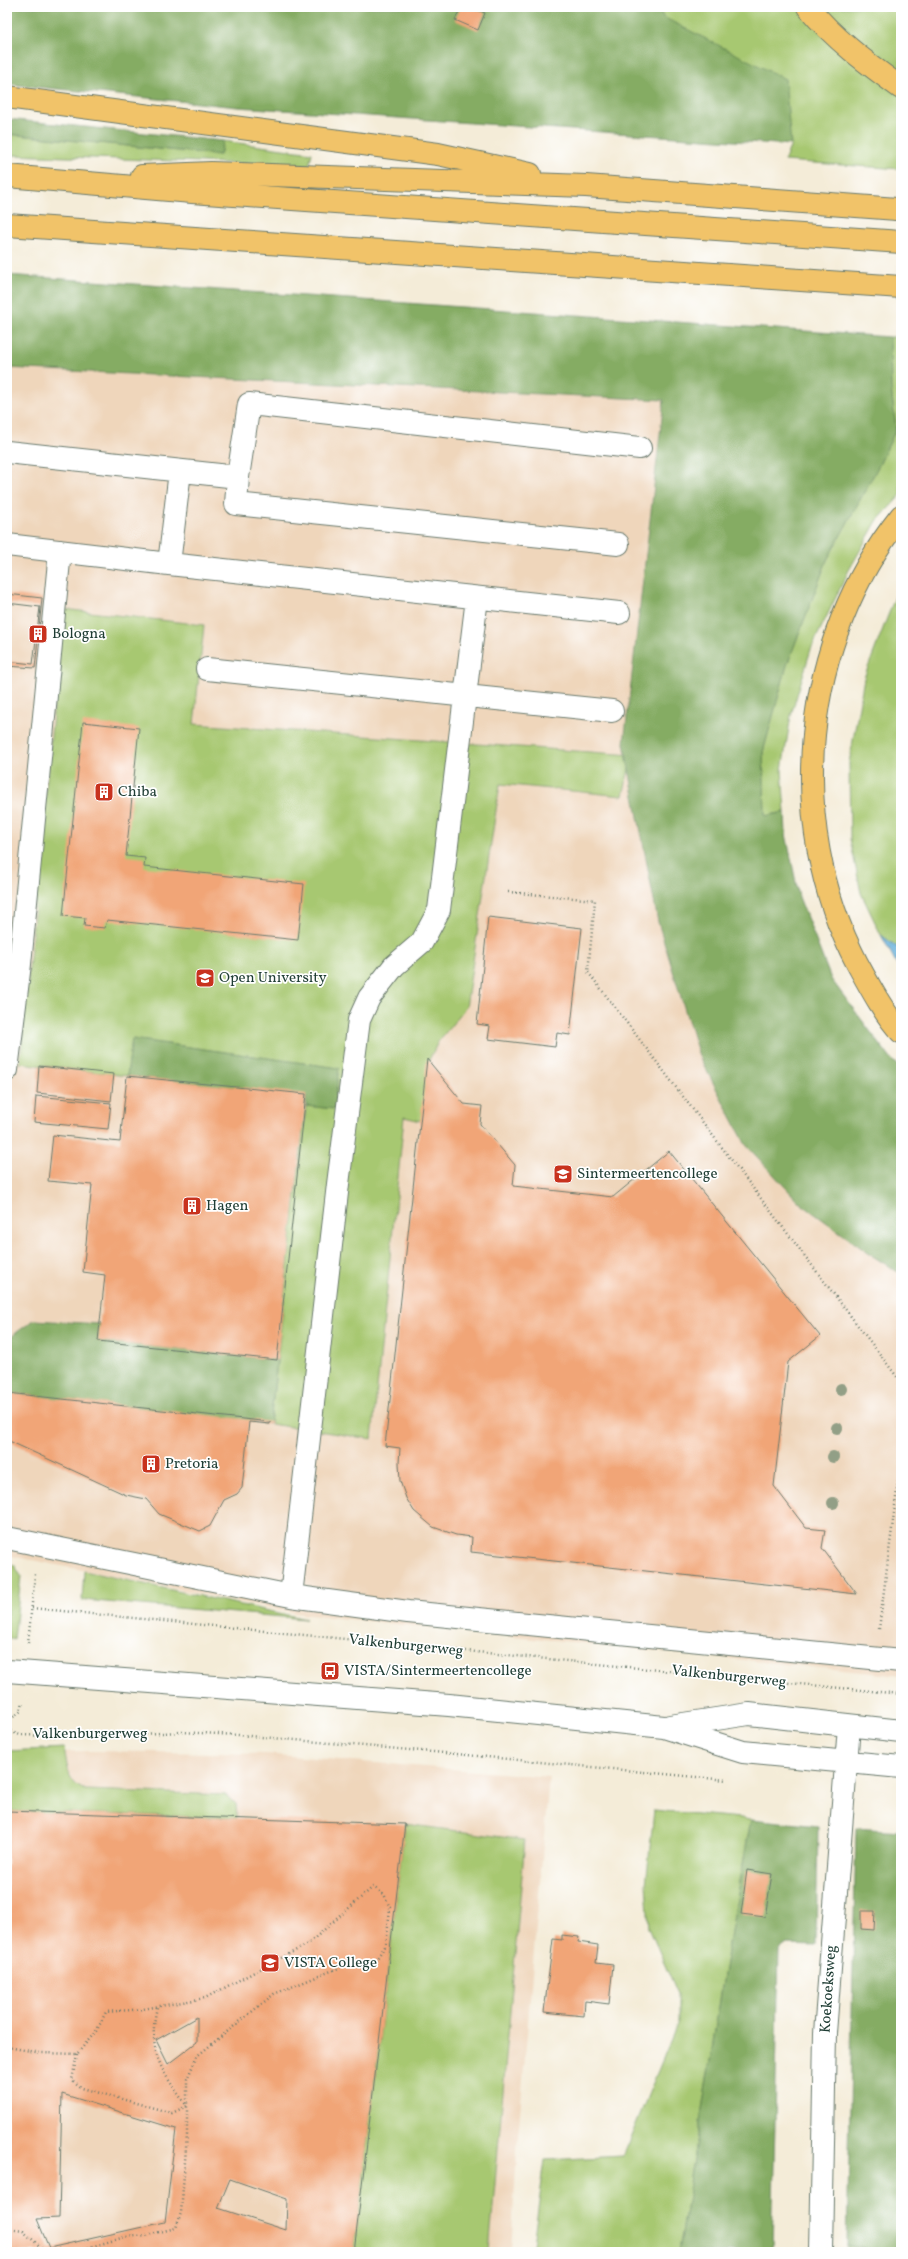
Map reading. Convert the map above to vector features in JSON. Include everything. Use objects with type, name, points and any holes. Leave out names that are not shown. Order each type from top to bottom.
[{"type":"main road","points":[[808,7],[844,44],[871,67],[901,88]]},
{"type":"main road","points":[[7,97],[438,154],[586,186]]},
{"type":"main road","points":[[67,181],[211,173],[586,186],[899,209]]},
{"type":"main road","points":[[7,176],[200,192],[901,242]]},
{"type":"main road","points":[[7,226],[901,287]]},
{"type":"main road","points":[[901,516],[887,534],[866,568],[833,639],[822,675],[816,713],[812,792],[819,857],[832,906],[843,935],[868,982],[901,1032]]},
{"type":"street","points":[[618,544],[236,504],[238,477],[249,404],[640,448]]},
{"type":"street","points":[[7,452],[238,477]]},
{"type":"street","points":[[169,564],[180,471]]},
{"type":"street","points":[[7,546],[620,613]]},
{"type":"street","points":[[7,1070],[13,964],[60,551]]},
{"type":"street","points":[[291,1596],[336,1200],[359,1020],[369,998],[394,966],[422,942],[439,910],[467,694],[477,598]]},
{"type":"street","points":[[207,669],[467,694],[612,711]]},
{"type":"street","points":[[7,1538],[291,1596],[408,1612],[901,1661]]},
{"type":"street","points":[[17,1671],[70,1677],[450,1705],[664,1727],[743,1752],[901,1767]]},
{"type":"street","points":[[664,1727],[749,1714],[901,1731]]},
{"type":"street","name":"Koekoeksweg","points":[[821,2252],[825,2033],[849,1726]]},
{"type":"path","points":[[508,892],[595,900],[588,972],[901,1382]]},
{"type":"path","points":[[870,1690],[901,1459]]},
{"type":"path","points":[[7,1722],[21,1711],[17,1671],[32,1608],[38,1544]]},
{"type":"path","name":"Valkenburgerweg","points":[[32,1608],[901,1694]]},
{"type":"path","name":"Valkenburgerweg","points":[[7,1730],[20,1735],[81,1736],[180,1732],[238,1735],[471,1755],[732,1781]]},
{"type":"path","points":[[73,2252],[125,2236],[147,2235],[176,2228],[181,2213],[187,2135],[187,2106],[187,2079],[197,2056],[274,1994],[346,1965],[375,1960],[386,1945],[390,1908],[384,1894],[373,1887],[308,1944],[205,1998],[157,2007],[106,2012],[97,2030],[77,2054],[72,2080],[82,2088],[172,2113],[187,2106]]},
{"type":"path","points":[[157,2007],[152,2027],[154,2052],[166,2076],[187,2106]]},
{"type":"path","points":[[7,2046],[42,2053],[77,2054]]},
{"type":"path","points":[[7,2229],[23,2232],[46,2252]]},
{"type":"shaded area","points":[[7,368],[664,400],[624,743],[658,922],[699,1056],[746,1145],[800,1203],[871,1255],[901,1274],[901,1676],[301,1614],[7,1555]]},
{"type":"shaded area","name":"VISTA College","points":[[92,1751],[265,1754],[549,1777],[517,2149],[511,2252],[7,2252],[7,1753]]},
{"type":"green space","points":[[7,7],[658,7],[663,17],[785,79],[791,145],[238,107],[7,84]]},
{"type":"green space","points":[[658,7],[901,7],[901,169],[784,161],[791,145],[662,17]]},
{"type":"green space","points":[[7,119],[223,141],[220,155],[7,134]]},
{"type":"green space","points":[[7,134],[220,155],[223,141],[312,153],[309,166],[12,155],[7,154]]},
{"type":"green space","points":[[7,275],[890,337],[891,388],[896,429],[879,465],[827,560],[787,665],[763,752],[765,816],[785,812],[786,834],[799,897],[831,979],[891,1059],[901,1069],[901,1274],[871,1255],[800,1203],[746,1145],[699,1056],[658,922],[624,743],[664,400],[7,368]]},
{"type":"green space","points":[[890,337],[901,337],[901,495],[877,521],[849,570],[811,649],[791,715],[782,770],[785,812],[765,816],[763,752],[787,665],[827,560],[879,465],[896,429],[891,388]]},
{"type":"green space","points":[[901,585],[901,950],[881,935],[861,893],[850,839],[849,763],[864,678]]},
{"type":"green space","points":[[63,609],[204,625],[194,724],[632,755],[623,796],[500,784],[466,1007],[438,1042],[429,1060],[421,1121],[404,1117],[372,1439],[270,1424],[306,1106],[334,1109],[338,1068],[132,1039],[127,1076],[20,1063]]},
{"type":"green space","points":[[132,1039],[339,1068],[334,1109],[306,1106],[306,1095],[127,1076]]},
{"type":"green space","points":[[34,1320],[100,1324],[99,1341],[277,1360],[270,1424],[7,1393],[7,1341]]},
{"type":"green space","points":[[7,1561],[15,1566],[21,1576],[14,1640],[7,1637]]},
{"type":"green space","points":[[84,1571],[306,1619],[82,1600]]},
{"type":"green space","points":[[64,1748],[67,1767],[71,1778],[74,1783],[85,1790],[227,1795],[236,1804],[237,1818],[7,1811],[7,1751]]},
{"type":"green space","points":[[654,1810],[751,1819],[679,2252],[532,2252],[545,2160],[623,2156],[678,2022],[678,1994],[649,1928],[646,1884]]},
{"type":"green space","points":[[751,1819],[818,1826],[816,1945],[787,1944],[779,1950],[772,2252],[679,2252],[729,1944]]},
{"type":"green space","points":[[405,1824],[525,1840],[489,2252],[354,2252]]},
{"type":"green space","points":[[856,1828],[901,1831],[901,2144],[899,2242],[894,2252],[847,2246]]},
{"type":"green space","points":[[901,2144],[901,2252],[894,2252],[899,2242]]},
{"type":"green space","points":[[847,2246],[894,2252],[847,2252]]},
{"type":"water","points":[[881,935],[901,950],[901,972]]},
{"type":"building","points":[[461,7],[471,7],[485,13],[478,30],[455,20]]},
{"type":"building","name":"Bologna","points":[[7,594],[42,598],[35,668],[7,666],[7,661],[33,664],[40,607],[7,603]]},
{"type":"building","name":"Chiba","points":[[83,722],[139,728],[126,856],[145,858],[144,867],[304,884],[298,940],[107,920],[105,928],[84,926],[85,918],[63,916]]},
{"type":"building","points":[[488,917],[582,928],[570,1035],[557,1033],[555,1047],[488,1039],[490,1026],[477,1024]]},
{"type":"building","points":[[427,1059],[464,1104],[482,1106],[480,1124],[515,1165],[513,1186],[613,1197],[669,1151],[820,1336],[788,1362],[774,1486],[806,1528],[825,1530],[822,1548],[857,1594],[471,1552],[472,1537],[456,1535],[433,1527],[414,1511],[406,1498],[400,1481],[400,1448],[385,1446]]},
{"type":"building","points":[[39,1066],[114,1074],[111,1101],[37,1093]]},
{"type":"building","name":"Hagen","points":[[127,1076],[306,1094],[277,1360],[98,1341],[105,1275],[83,1272],[92,1185],[48,1181],[53,1135],[120,1142]]},
{"type":"building","points":[[36,1096],[111,1103],[108,1129],[34,1122]]},
{"type":"building","name":"Pretoria","points":[[7,1393],[270,1422],[270,1424],[249,1422],[242,1488],[237,1494],[224,1500],[210,1526],[200,1531],[159,1514],[146,1499],[126,1495],[7,1440]]},
{"type":"building","points":[[7,1811],[405,1824],[354,2252],[7,2252]],"holes":[[[197,2017],[197,2042],[168,2064],[156,2040]],[[62,2094],[176,2129],[165,2222],[49,2248],[37,2219],[59,2218]],[[230,2179],[287,2199],[286,2230],[218,2208]]]},
{"type":"building","points":[[747,1870],[772,1874],[765,1917],[741,1914]]},
{"type":"building","points":[[861,1911],[875,1911],[874,1930],[861,1929]]},
{"type":"building","points":[[562,1935],[579,1937],[578,1942],[598,1945],[596,1963],[613,1965],[609,2004],[585,2001],[584,2016],[544,2012],[553,1939],[562,1940]]},
{"type":"place","name":"Bologna","points":[[38,634]]},
{"type":"place","name":"Chiba","points":[[104,792]]},
{"type":"place","name":"Open University","points":[[205,978]]},
{"type":"place","name":"Sintermeertencollege","points":[[563,1174]]},
{"type":"place","name":"Hagen","points":[[192,1206]]},
{"type":"place","name":"Pretoria","points":[[151,1464]]},
{"type":"place","name":"VISTA/Sintermeertencollege","points":[[330,1671]]},
{"type":"place","name":"VISTA College","points":[[270,1963]]}]
